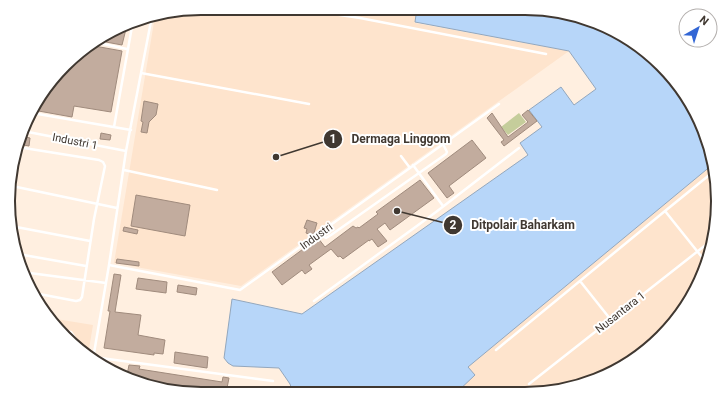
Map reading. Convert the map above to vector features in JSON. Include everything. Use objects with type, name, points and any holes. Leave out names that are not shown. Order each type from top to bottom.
[{"type":"lane","points":[[340,15],[546,54]]},
{"type":"lane","points":[[94,353],[126,151],[151,22]]},
{"type":"lane","points":[[114,127],[132,28]]},
{"type":"lane","points":[[102,44],[127,49]]},
{"type":"lane","points":[[141,73],[309,104]]},
{"type":"lane","name":"Industri","points":[[109,265],[240,290],[499,104]]},
{"type":"lane","points":[[37,114],[130,130]]},
{"type":"lane","name":"Industri 1","points":[[28,133],[126,151]]},
{"type":"lane","points":[[319,234],[326,238],[331,235],[446,154],[447,152],[443,144]]},
{"type":"lane","points":[[23,148],[99,160],[103,162],[105,166],[90,241],[82,297],[80,300],[76,301],[40,294]]},
{"type":"lane","points":[[314,301],[519,148]]},
{"type":"lane","points":[[401,156],[410,168]]},
{"type":"lane","points":[[413,165],[443,206]]},
{"type":"lane","points":[[124,170],[217,190]]},
{"type":"lane","points":[[496,350],[709,175]]},
{"type":"lane","points":[[15,187],[117,208]]},
{"type":"lane","points":[[665,211],[702,258]]},
{"type":"lane","points":[[17,227],[90,241]]},
{"type":"lane","name":"Nusantara 1","points":[[529,384],[706,245]]},
{"type":"lane","points":[[23,255],[86,266]]},
{"type":"lane","points":[[29,273],[106,283]]},
{"type":"lane","points":[[580,281],[611,320]]},
{"type":"lane","points":[[68,331],[71,332],[75,338]]},
{"type":"lane","points":[[104,359],[273,381]]},
{"type":"shaded area","points":[[189,15],[416,15],[415,23],[569,51],[241,286],[114,263],[154,21]]},
{"type":"shaded area","points":[[708,169],[711,189],[711,213],[705,249],[701,261],[692,283],[680,304],[665,324],[648,341],[628,356],[596,373],[573,381],[537,387],[462,387],[475,375],[467,367]]},
{"type":"shaded area","points":[[57,319],[93,325],[89,350],[69,333]]},
{"type":"green space","points":[[519,113],[526,122],[508,135],[501,127]]},
{"type":"water","points":[[416,15],[537,15],[573,21],[607,34],[628,46],[648,61],[673,88],[686,108],[697,130],[705,153],[708,169],[468,367],[475,375],[462,387],[291,387],[279,368],[233,366],[224,358],[232,299],[302,314],[528,155],[520,143],[542,127],[529,110],[561,87],[574,105],[596,89],[569,51],[415,22]]},
{"type":"building","points":[[125,31],[122,45],[106,42],[108,40]]},
{"type":"building","points":[[97,47],[122,51],[111,112],[74,106],[72,117],[38,111],[61,78],[88,53]]},
{"type":"building","points":[[144,101],[158,104],[156,115],[149,122],[147,133],[141,132]]},
{"type":"building","points":[[528,110],[537,121],[504,146],[501,142],[504,140],[487,118],[492,113],[508,137],[528,122],[522,115]]},
{"type":"building","points":[[101,133],[111,135],[110,140],[100,139]]},
{"type":"building","points":[[26,137],[30,138],[29,146],[24,145]]},
{"type":"building","points":[[472,140],[486,158],[449,186],[454,193],[447,198],[428,173]]},
{"type":"building","points":[[420,180],[434,198],[390,230],[385,223],[377,229],[387,241],[378,247],[372,239],[369,240],[343,259],[340,256],[338,257],[331,249],[309,265],[312,269],[305,274],[302,270],[282,285],[272,272],[318,238],[325,247],[353,226],[359,228],[378,214],[376,212]]},
{"type":"building","points":[[136,195],[190,205],[185,236],[131,226]]},
{"type":"building","points":[[307,220],[317,223],[312,235],[306,233],[307,229],[304,228]]},
{"type":"building","points":[[124,227],[138,230],[137,234],[123,231]]},
{"type":"building","points":[[117,259],[139,262],[139,266],[116,263]]},
{"type":"building","points":[[114,274],[121,275],[115,312],[141,315],[138,335],[165,340],[163,354],[154,353],[154,355],[104,348]]},
{"type":"building","points":[[138,278],[167,282],[166,293],[136,289]]},
{"type":"building","points":[[178,285],[197,288],[196,295],[177,292]]},
{"type":"building","points":[[175,352],[208,357],[207,368],[174,363]]},
{"type":"building","points":[[129,365],[140,366],[139,369],[222,382],[223,377],[229,378],[227,387],[189,387],[153,381],[128,372]]},
{"type":"place","name":"Dermaga Linggom","points":[[276,157]]},
{"type":"place","name":"Ditpolair Baharkam","points":[[397,211]]}]
